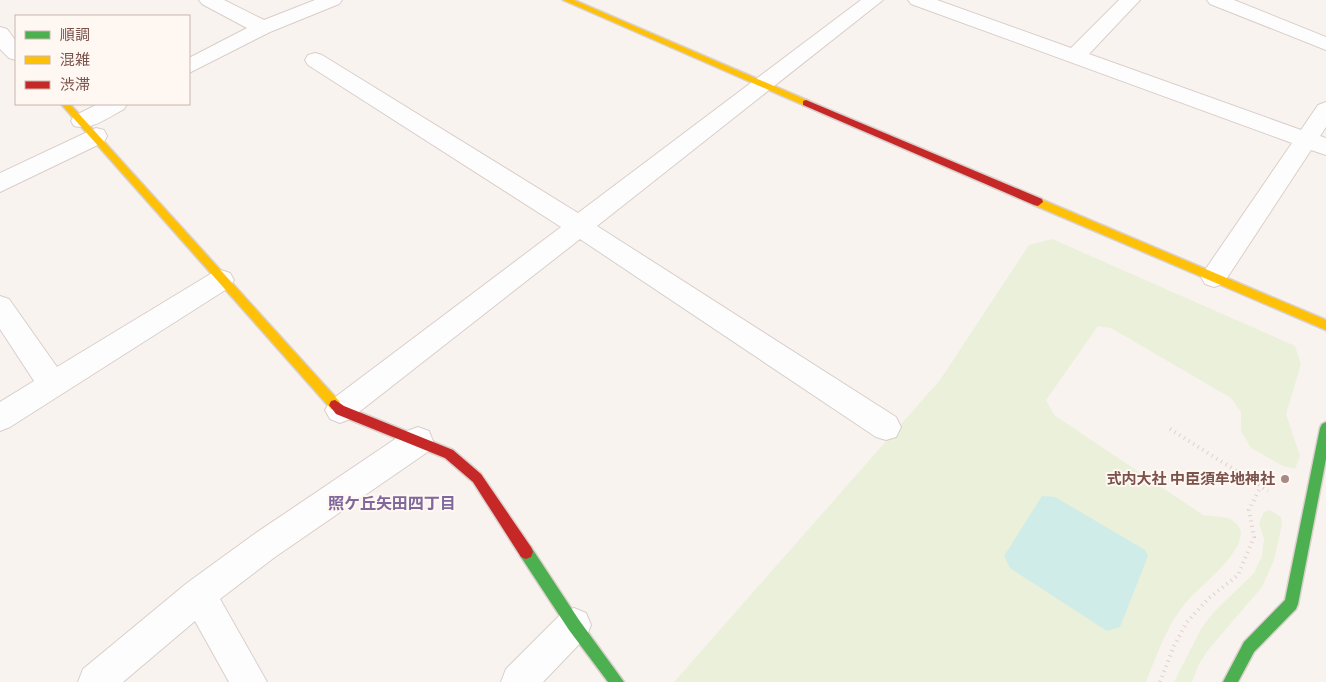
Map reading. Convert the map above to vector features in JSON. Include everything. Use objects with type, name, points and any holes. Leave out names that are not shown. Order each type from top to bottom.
[{"type":"street","points":[[209,0],[263,28]]},
{"type":"street","points":[[190,65],[263,28],[332,0]]},
{"type":"street","points":[[567,0],[1326,325]]},
{"type":"street","points":[[340,410],[873,0]]},
{"type":"street","points":[[918,0],[1076,55],[1316,143]]},
{"type":"street","points":[[1076,55],[1130,0]]},
{"type":"street","points":[[1216,0],[1326,44]]},
{"type":"street","points":[[315,60],[579,226],[886,427]]},
{"type":"street","points":[[66,105],[221,280],[340,410],[449,454],[477,478],[574,625],[617,682]]},
{"type":"street","points":[[0,183],[89,129],[115,105]]},
{"type":"street","points":[[1214,277],[1316,143],[1326,110]]},
{"type":"street","points":[[0,418],[221,280]]},
{"type":"street","points":[[0,307],[53,385]]},
{"type":"street","points":[[1230,682],[1249,647],[1292,604],[1326,428]]},
{"type":"street","points":[[96,682],[199,595],[264,546],[418,441]]},
{"type":"street","points":[[199,595],[249,682]]},
{"type":"street","points":[[519,682],[574,625]]},
{"type":"path","points":[[1170,429],[1268,491]]},
{"type":"path","points":[[1160,682],[1174,646],[1188,622],[1208,599],[1238,575],[1254,537],[1248,516],[1250,505],[1261,486]]},
{"type":"green space","points":[[1052,239],[1295,346],[1301,364],[1286,414],[1300,456],[1295,469],[1283,466],[1251,448],[1241,431],[1241,412],[1231,398],[1111,328],[1098,326],[1046,400],[1054,415],[1203,515],[1224,517],[1237,524],[1240,529],[1237,547],[1231,556],[1190,598],[1176,616],[1164,638],[1146,682],[674,682],[940,380],[1029,245]]},
{"type":"green space","points":[[1270,510],[1281,517],[1282,524],[1274,560],[1262,587],[1208,650],[1199,664],[1192,682],[1174,682],[1202,627],[1214,612],[1254,573],[1262,556],[1264,539],[1259,523],[1264,512]]},
{"type":"water","points":[[1042,496],[1055,497],[1145,550],[1148,556],[1120,627],[1107,631],[1010,568],[1004,556]]},
{"type":"traffic: fast","points":[[1230,682],[1249,647],[1291,604],[1326,428]]},
{"type":"traffic: fast","points":[[526,552],[574,625],[617,682]]},
{"type":"traffic: slow","points":[[567,0],[806,103]]},
{"type":"traffic: slow","points":[[66,105],[335,405]]},
{"type":"traffic: slow","points":[[1038,202],[1326,325]]},
{"type":"traffic: jam","points":[[806,103],[1038,202]]},
{"type":"traffic: jam","points":[[335,405],[340,410],[449,454],[477,478],[526,552]]},
{"type":"place","name":"式内大社 中臣須牟地神社","points":[[1285,479]]},
{"type":"district","name":"照ケ丘矢田四丁目","points":[[392,503]]}]
